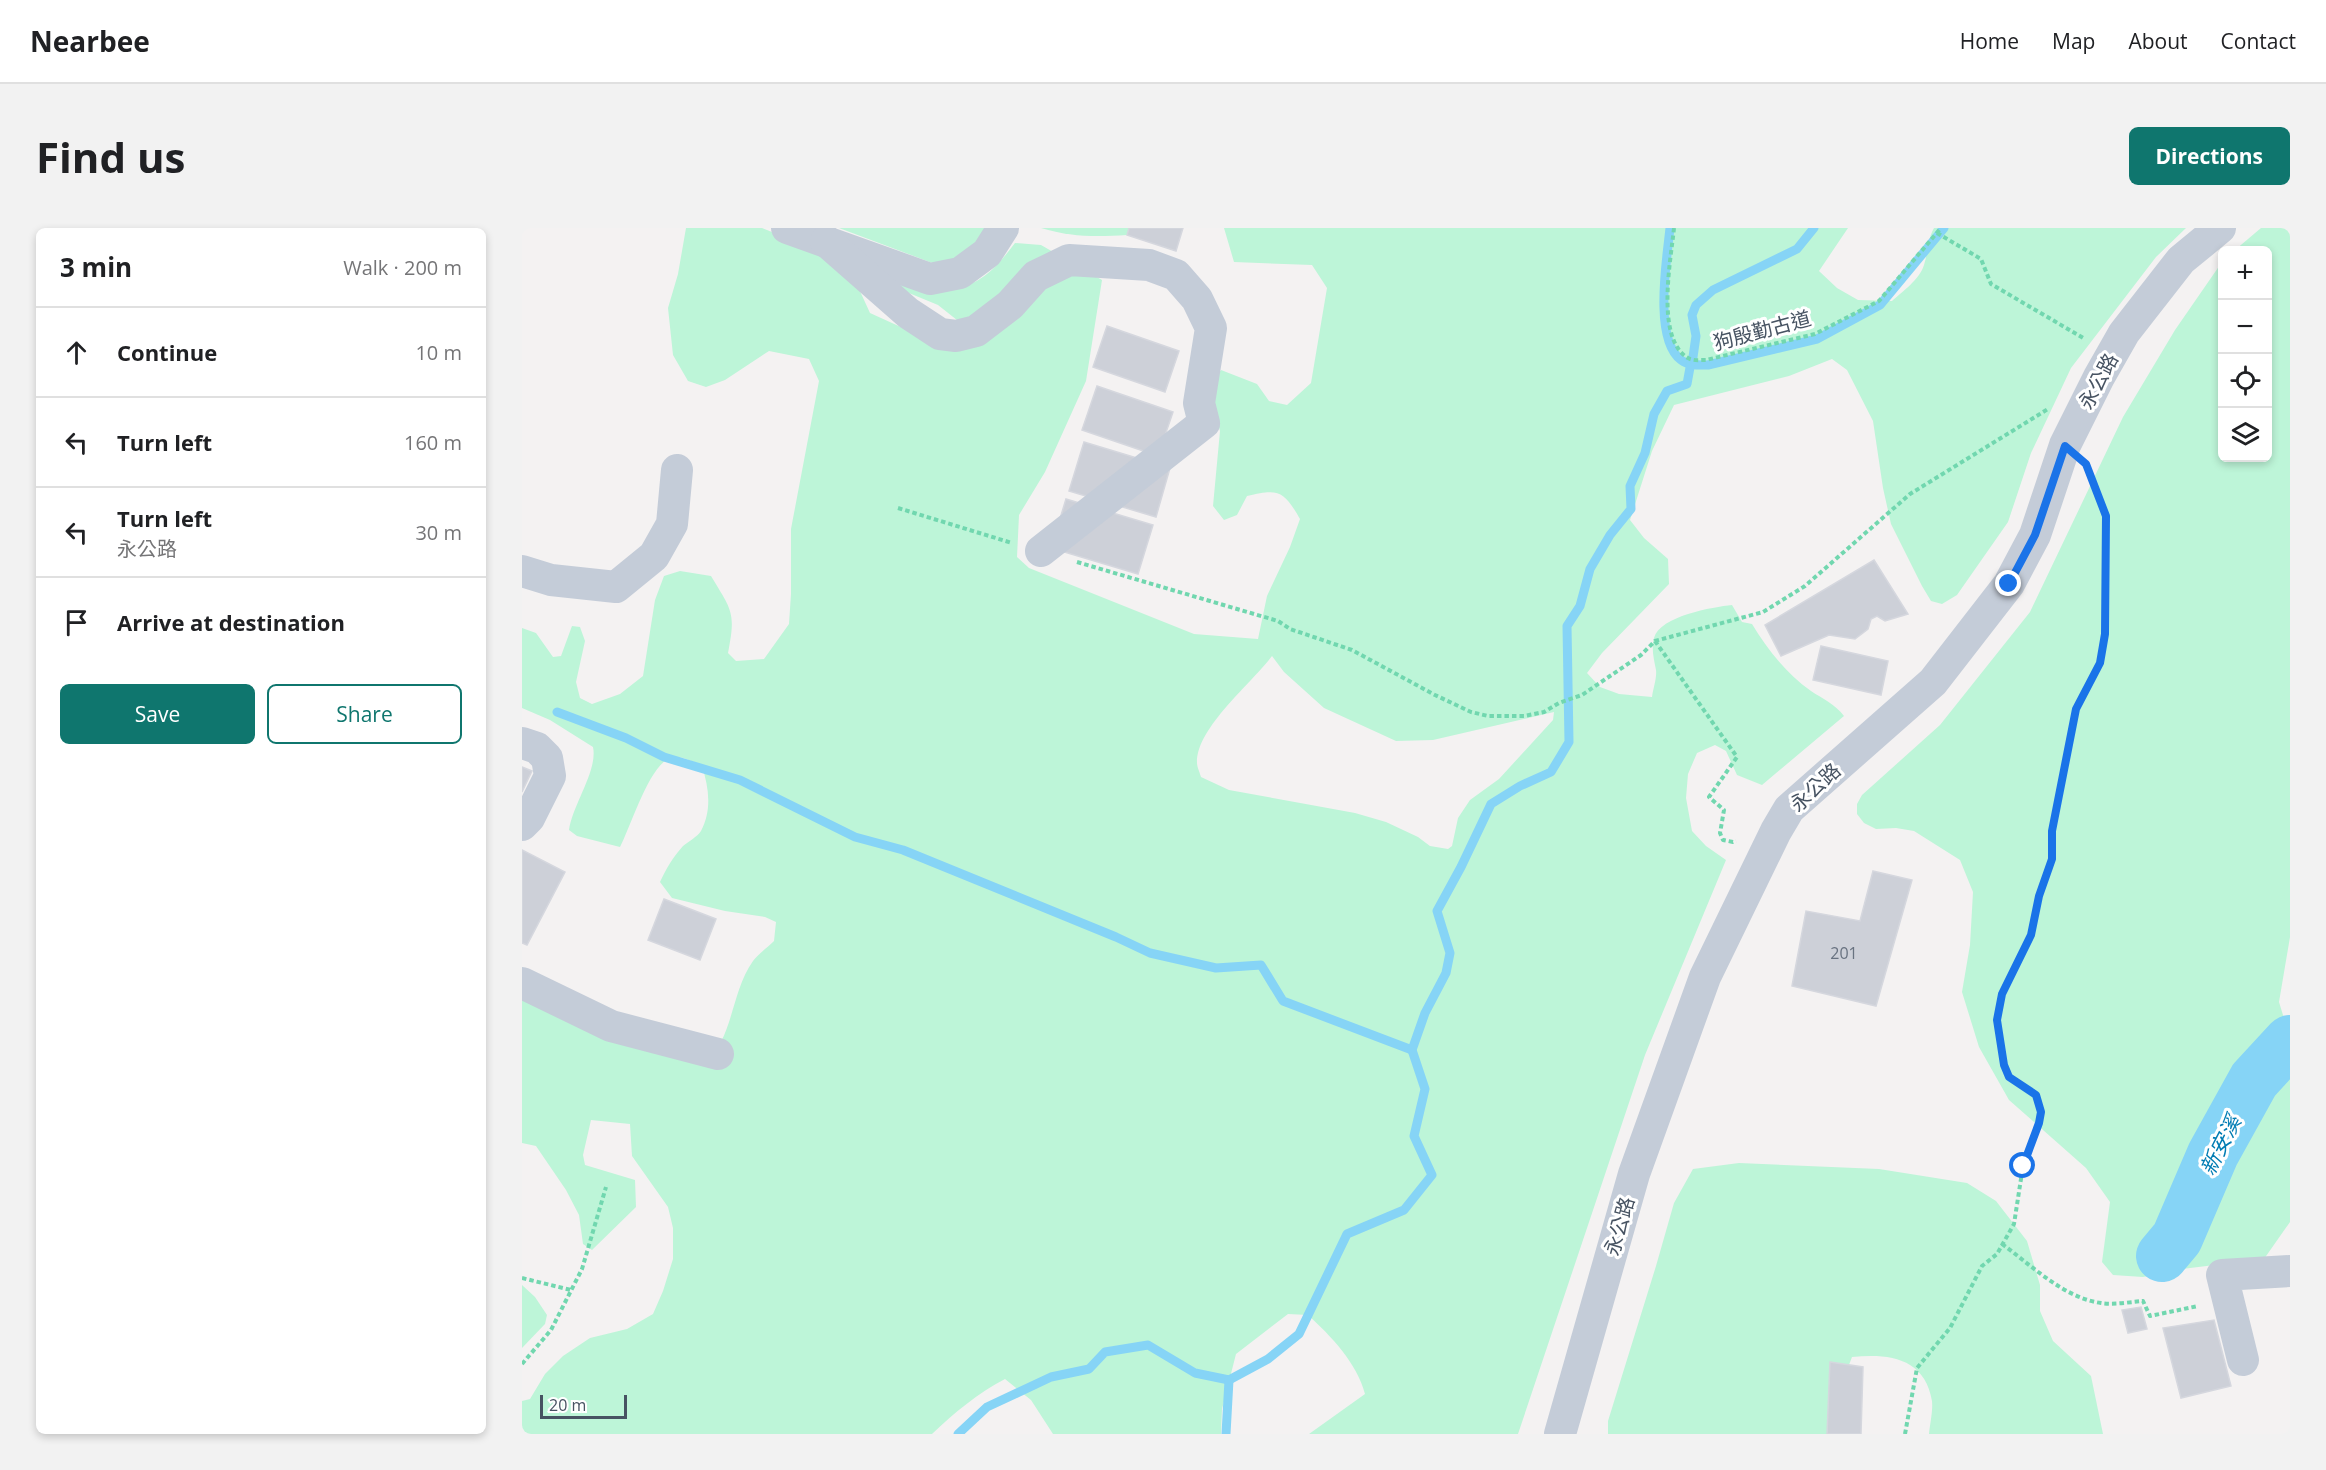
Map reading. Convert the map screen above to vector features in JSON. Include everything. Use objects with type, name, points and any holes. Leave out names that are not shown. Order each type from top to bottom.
[{"type":"street","points":[[787,228],[930,279],[960,273],[987,253],[1003,228]]},
{"type":"street","name":"永公路","points":[[1560,1434],[1634,1174],[1704,977],[1776,831],[1789,809],[1933,682],[2009,584],[2035,535],[2065,446],[2124,333],[2181,260],[2220,228]]},
{"type":"street","points":[[826,241],[908,313],[940,334],[956,336],[976,331],[1010,305],[1036,276],[1069,260],[1149,265],[1176,275],[1197,299],[1211,328],[1199,403],[1204,423],[1041,551]]},
{"type":"street","points":[[522,571],[551,580],[616,587],[654,556],[672,524],[677,470]]},
{"type":"street","points":[[522,742],[537,748],[547,758],[550,776],[529,818],[522,825]]},
{"type":"street","points":[[522,983],[611,1026],[718,1054]]},
{"type":"street","points":[[2243,1360],[2222,1275],[2290,1271]]},
{"type":"path","name":"狗殷勤古道","points":[[1674,228],[1667,303],[1672,338],[1690,360],[1716,358],[1815,334],[1879,301],[1941,228]]},
{"type":"path","points":[[1938,234],[1981,259],[1991,284],[2086,339]]},
{"type":"path","points":[[898,508],[1278,621],[1290,629],[1352,650],[1471,712],[1488,716],[1524,716],[1544,712],[1559,703],[1582,695],[1641,654],[1655,640],[1763,612],[1805,585],[1910,494],[2058,403]]},
{"type":"path","points":[[1905,1434],[1917,1368],[1950,1328],[1982,1266],[1997,1254],[2014,1224],[2023,1166],[2041,1112],[2036,1095],[2009,1077],[2004,1065],[1997,1020],[2002,994],[2031,935],[2039,896],[2052,859],[2052,831],[2076,709],[2100,663],[2105,634],[2106,516],[2086,464],[2065,446]]},
{"type":"path","points":[[1655,640],[1737,757],[1709,797],[1724,810],[1720,833],[1723,840],[1733,843],[1743,837]]},
{"type":"path","points":[[522,1364],[551,1330],[582,1269],[606,1187]]},
{"type":"path","points":[[2002,1244],[2077,1296],[2101,1304],[2143,1301],[2150,1316],[2207,1304],[2227,1297]]},
{"type":"path","points":[[522,1278],[571,1290]]},
{"type":"green space","points":[[686,228],[762,228],[814,249],[859,289],[870,313],[925,338],[962,324],[938,305],[904,291],[889,277],[930,285],[960,287],[973,283],[986,275],[1015,243],[1041,245],[1102,280],[1086,381],[1045,472],[1019,515],[1017,557],[1029,568],[1194,634],[1258,639],[1267,596],[1290,547],[1300,519],[1285,497],[1274,492],[1247,496],[1237,515],[1224,520],[1213,506],[1220,431],[1212,403],[1211,385],[1221,370],[1257,384],[1269,401],[1287,405],[1311,383],[1327,288],[1312,265],[1234,262],[1224,228],[1848,228],[1819,271],[1837,288],[1858,300],[1892,301],[1910,285],[1922,270],[1934,228],[2186,228],[2156,257],[2071,368],[2031,453],[2008,522],[1957,595],[1942,604],[1931,601],[1891,524],[1873,421],[1847,370],[1832,359],[1789,376],[1674,405],[1652,451],[1630,520],[1644,538],[1668,559],[1669,584],[1602,653],[1587,673],[1600,687],[1619,694],[1652,697],[1656,673],[1653,646],[1658,630],[1676,618],[1732,605],[1742,622],[1752,624],[1785,668],[1844,716],[1762,785],[1737,775],[1726,751],[1715,745],[1697,753],[1688,774],[1686,798],[1692,831],[1706,846],[1726,860],[1645,1055],[1518,1434],[1309,1434],[1365,1394],[1350,1361],[1325,1332],[1308,1315],[1288,1314],[1236,1354],[1222,1409],[1221,1434],[1053,1434],[1031,1400],[1005,1379],[967,1404],[932,1434],[522,1434],[522,1401],[530,1399],[545,1374],[563,1356],[590,1338],[627,1329],[653,1314],[673,1259],[673,1228],[668,1207],[632,1156],[630,1124],[591,1120],[583,1155],[585,1165],[635,1180],[636,1207],[592,1250],[583,1244],[579,1215],[566,1190],[536,1146],[522,1143],[522,992],[721,1042],[747,970],[755,958],[774,941],[776,922],[765,917],[725,911],[672,898],[660,882],[676,854],[701,831],[707,815],[708,799],[702,766],[679,757],[663,762],[642,796],[620,847],[577,836],[569,830],[575,809],[589,777],[594,756],[593,747],[550,720],[522,708],[522,628],[536,633],[553,657],[561,656],[572,626],[580,627],[585,641],[576,682],[580,698],[592,704],[620,694],[643,676],[655,600],[664,576],[680,571],[711,576],[728,605],[732,629],[728,653],[736,661],[764,659],[789,624],[791,529],[819,381],[809,359],[769,351],[725,380],[706,387],[688,381],[673,355],[668,308],[678,274]],"holes":[[[1272,656],[1284,672],[1324,708],[1396,741],[1433,740],[1554,712],[1553,720],[1499,779],[1470,800],[1458,818],[1452,846],[1448,849],[1430,846],[1418,837],[1386,822],[1355,813],[1229,790],[1201,777],[1197,763],[1199,749],[1215,721]]]},
{"type":"green space","points":[[839,228],[990,228],[956,262],[935,264]]},
{"type":"green space","points":[[1041,228],[1129,228],[1127,235],[1094,236],[1073,235]]},
{"type":"green space","points":[[2261,228],[2290,228],[2290,937],[2279,1002],[2290,1038],[2290,1222],[2264,1259],[2182,1269],[2143,1277],[2113,1275],[2102,1262],[2110,1202],[2086,1168],[2009,1100],[1979,1047],[1962,992],[1970,945],[1973,892],[1960,860],[1914,831],[1896,828],[1876,829],[1864,823],[1857,814],[1857,804],[1862,795],[1940,725],[2030,612],[2123,417],[2175,330],[2218,268],[2218,462],[2272,462],[2272,246],[2240,246]]},
{"type":"green space","points":[[1739,1163],[1879,1169],[1967,1183],[1996,1201],[2027,1241],[2040,1285],[2040,1311],[2053,1341],[2091,1376],[2103,1434],[1929,1434],[1932,1401],[1922,1375],[1903,1361],[1866,1356],[1852,1357],[1839,1391],[1834,1434],[1608,1434],[1608,1421],[1674,1203],[1693,1169]]},
{"type":"green space","points":[[522,1285],[535,1297],[547,1315],[545,1324],[522,1348]]},
{"type":"building","points":[[1129,228],[1183,228],[1176,251],[1127,235]]},
{"type":"building","points":[[1107,326],[1179,351],[1165,392],[1093,367]]},
{"type":"building","points":[[1097,386],[1173,412],[1158,456],[1082,430]]},
{"type":"building","points":[[1084,442],[1170,468],[1156,517],[1069,491]]},
{"type":"building","points":[[1066,499],[1153,525],[1138,574],[1051,548]]},
{"type":"building","points":[[1874,560],[1908,614],[1885,621],[1877,616],[1871,619],[1868,629],[1855,639],[1829,635],[1781,656],[1765,625]]},
{"type":"building","points":[[1821,646],[1888,661],[1881,695],[1813,680]]},
{"type":"building","points":[[522,767],[532,771],[522,792]]},
{"type":"building","points":[[522,850],[565,872],[527,945],[522,943]]},
{"type":"building","points":[[1873,871],[1912,880],[1876,1006],[1792,986],[1806,911],[1860,921]]},
{"type":"building","points":[[664,899],[716,919],[700,960],[648,940]]},
{"type":"building","points":[[2141,1307],[2147,1329],[2128,1333],[2122,1310]]},
{"type":"building","points":[[2214,1320],[2231,1386],[2181,1398],[2163,1328]]},
{"type":"building","points":[[1830,1362],[1863,1367],[1861,1434],[1827,1434]]},
{"type":"waterway","points":[[1670,228],[1664,297],[1667,335],[1672,350],[1681,360],[1701,365],[1817,339],[1880,305],[1944,228]]},
{"type":"waterway","points":[[1693,357],[1696,336],[1692,315],[1696,305],[1713,290],[1797,249],[1814,228]]},
{"type":"waterway","points":[[958,1434],[987,1407],[1051,1377],[1089,1369],[1105,1352],[1148,1345],[1195,1373],[1229,1380],[1268,1359],[1299,1334],[1347,1234],[1404,1210],[1432,1175],[1414,1136],[1425,1089],[1412,1050],[1425,1013],[1446,973],[1450,953],[1437,911],[1491,804],[1520,786],[1551,772],[1569,742],[1567,626],[1580,606],[1590,569],[1610,535],[1631,509],[1630,486],[1645,453],[1654,414],[1667,391],[1687,384],[1691,362]]},
{"type":"waterway","points":[[557,712],[626,738],[664,757],[740,780],[855,837],[903,850],[1150,953],[1216,968],[1261,965],[1283,1001],[1412,1050]]},
{"type":"waterway","name":"新安溪","points":[[2162,1256],[2177,1238],[2213,1154],[2254,1080],[2290,1041]]},
{"type":"waterway","points":[[1226,1434],[1229,1380]]},
{"type":"route","points":[[2009,584],[2035,535],[2065,446],[2086,464],[2106,516],[2105,634],[2100,663],[2076,709],[2052,831],[2052,859],[2039,896],[2031,935],[2002,994],[1997,1020],[2004,1065],[2009,1077],[2036,1095],[2041,1112],[2023,1166]]}]
